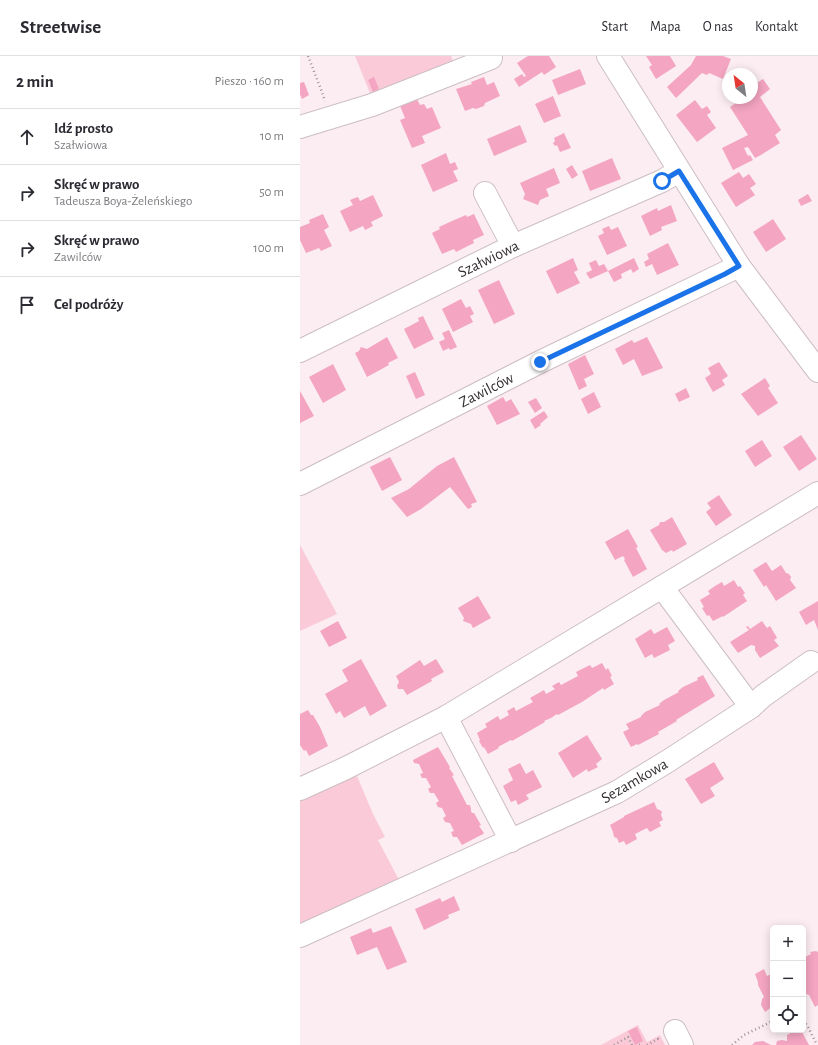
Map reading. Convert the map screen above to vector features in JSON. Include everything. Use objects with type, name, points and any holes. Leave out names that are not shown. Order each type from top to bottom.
[{"type":"street","points":[[608,56],[739,266],[818,371]]},
{"type":"street","points":[[300,127],[372,105],[491,58]]},
{"type":"street","name":"Szałwiowa","points":[[300,351],[513,246],[662,181],[679,171]]},
{"type":"street","points":[[485,193],[513,246]]},
{"type":"street","name":"Zawilców","points":[[300,484],[540,362],[739,266]]},
{"type":"street","points":[[302,783],[346,768],[446,717],[818,494]]},
{"type":"street","points":[[662,587],[751,707]]},
{"type":"street","name":"Sezamkowa","points":[[300,936],[617,792],[751,707],[763,696],[810,662]]},
{"type":"street","points":[[446,717],[511,841]]},
{"type":"path","points":[[308,56],[322,92],[329,119]]},
{"type":"path","points":[[732,1045],[744,1035],[770,1022]]},
{"type":"path","points":[[806,1024],[817,1045]]},
{"type":"path","points":[[614,1045],[628,1037],[632,1045]]},
{"type":"path","points":[[647,1045],[658,1039],[672,1040]]},
{"type":"shaded area","points":[[355,56],[451,56],[455,66],[372,98]]},
{"type":"shaded area","points":[[300,545],[337,614],[300,631]]},
{"type":"shaded area","points":[[357,776],[373,814],[385,837],[378,840],[399,880],[300,924],[300,798]]},
{"type":"shaded area","points":[[638,1025],[647,1042],[660,1035],[665,1045],[601,1045]]},
{"type":"building","points":[[528,56],[549,56],[556,67],[544,75],[542,72],[519,87],[514,79],[522,74],[524,77],[526,76],[517,63]]},
{"type":"building","points":[[646,56],[670,56],[676,66],[656,79],[649,67],[652,65]]},
{"type":"building","points":[[696,56],[723,56],[731,59],[727,68],[722,68],[722,79],[709,73],[707,75],[702,73],[676,98],[667,87],[691,65]]},
{"type":"building","points":[[580,69],[586,84],[558,95],[552,80]]},
{"type":"building","points":[[374,77],[379,89],[373,92],[368,80]]},
{"type":"building","points":[[484,77],[487,85],[494,82],[500,96],[485,103],[484,106],[465,111],[456,89],[472,84],[471,82]]},
{"type":"building","points":[[763,79],[770,89],[760,97],[781,130],[775,135],[780,143],[755,158],[748,147],[744,148],[748,156],[750,155],[753,160],[733,170],[722,148],[748,135],[730,107],[734,104],[758,104],[758,82]]},
{"type":"building","points":[[304,82],[309,95],[302,99],[300,94],[300,83]]},
{"type":"building","points":[[553,96],[561,116],[544,123],[535,104]]},
{"type":"building","points":[[417,99],[420,105],[424,104],[427,109],[432,107],[441,128],[422,136],[425,143],[412,148],[400,120],[405,118],[400,106]]},
{"type":"building","points":[[695,100],[702,109],[707,106],[711,112],[707,115],[716,128],[697,142],[676,115]]},
{"type":"building","points":[[520,125],[527,142],[494,156],[487,139]]},
{"type":"building","points":[[564,133],[571,148],[560,152],[557,145],[555,146],[553,143],[555,141],[554,138]]},
{"type":"building","points":[[446,153],[450,164],[455,162],[458,169],[453,171],[458,181],[433,192],[421,165]]},
{"type":"building","points":[[612,158],[621,179],[590,191],[582,171]]},
{"type":"building","points":[[572,165],[578,175],[572,179],[566,169]]},
{"type":"building","points":[[554,168],[560,183],[546,189],[549,196],[540,200],[538,205],[523,199],[525,194],[520,183]]},
{"type":"building","points":[[739,172],[743,178],[749,174],[756,184],[750,188],[755,195],[736,207],[721,183]]},
{"type":"building","points":[[808,194],[812,201],[801,206],[798,200]]},
{"type":"building","points":[[373,195],[383,216],[371,222],[373,226],[365,230],[363,226],[350,232],[340,211],[353,205],[350,200],[358,197],[360,201]]},
{"type":"building","points":[[671,205],[677,221],[661,227],[662,230],[650,236],[641,216],[657,208],[658,211]]},
{"type":"building","points":[[323,214],[329,227],[324,230],[332,246],[321,251],[319,248],[306,253],[300,240],[300,227],[310,223],[309,220]]},
{"type":"building","points":[[474,214],[484,235],[473,240],[474,243],[456,252],[454,249],[442,254],[432,233],[440,229],[439,227],[452,221],[466,215],[467,217]]},
{"type":"building","points":[[773,219],[786,239],[766,252],[753,232]]},
{"type":"building","points":[[609,226],[611,230],[618,227],[627,246],[607,255],[598,236],[604,233],[602,229]]},
{"type":"building","points":[[668,243],[679,265],[657,275],[652,264],[646,267],[644,262],[649,259],[647,254]]},
{"type":"building","points":[[573,258],[578,270],[574,272],[580,283],[557,294],[546,271]]},
{"type":"building","points":[[634,258],[639,269],[633,273],[631,269],[621,274],[622,278],[614,282],[608,271]]},
{"type":"building","points":[[596,260],[599,266],[604,264],[608,271],[590,279],[586,273],[592,270],[589,263]]},
{"type":"building","points":[[499,280],[515,314],[494,324],[478,290]]},
{"type":"building","points":[[461,299],[466,308],[470,306],[474,314],[470,316],[473,322],[453,332],[442,309]]},
{"type":"building","points":[[423,316],[434,339],[414,349],[404,329],[419,321],[418,318]]},
{"type":"building","points":[[449,330],[457,347],[450,350],[449,348],[443,351],[439,342],[445,339],[442,333]]},
{"type":"building","points":[[387,337],[398,358],[388,363],[389,365],[367,377],[355,353],[359,351],[361,347],[367,349]]},
{"type":"building","points":[[647,337],[663,368],[642,376],[634,359],[623,365],[615,349],[632,340],[634,343]]},
{"type":"building","points":[[585,355],[594,374],[584,379],[587,386],[579,390],[568,364]]},
{"type":"building","points":[[719,362],[728,376],[722,380],[725,385],[713,392],[705,378],[711,374],[708,368]]},
{"type":"building","points":[[333,364],[346,390],[323,403],[309,377]]},
{"type":"building","points":[[415,372],[425,395],[416,399],[406,376]]},
{"type":"building","points":[[765,378],[770,386],[768,388],[778,403],[758,416],[741,394]]},
{"type":"building","points":[[686,388],[690,397],[679,402],[675,394]]},
{"type":"building","points":[[300,391],[314,416],[300,423]]},
{"type":"building","points":[[594,392],[601,407],[588,414],[581,399]]},
{"type":"building","points":[[503,397],[506,402],[511,399],[520,414],[497,425],[487,406]]},
{"type":"building","points":[[536,398],[542,408],[535,413],[528,402]]},
{"type":"building","points":[[544,411],[548,417],[535,429],[530,420]]},
{"type":"building","points":[[801,435],[817,459],[799,471],[783,447]]},
{"type":"building","points":[[762,440],[772,456],[755,467],[745,451]]},
{"type":"building","points":[[390,457],[402,480],[382,491],[370,467]]},
{"type":"building","points":[[454,457],[477,502],[471,504],[472,507],[468,509],[450,487],[421,509],[407,517],[391,498],[409,489],[437,466]]},
{"type":"building","points":[[719,495],[732,515],[716,526],[706,512],[711,508],[707,503]]},
{"type":"building","points":[[672,517],[687,544],[673,552],[672,550],[666,553],[662,550],[650,530],[659,525],[660,522],[664,522]]},
{"type":"building","points":[[628,529],[638,547],[636,548],[647,569],[633,577],[623,556],[615,560],[605,542]]},
{"type":"building","points":[[766,562],[772,571],[781,565],[786,573],[791,577],[790,580],[796,588],[776,601],[766,585],[764,587],[753,570]]},
{"type":"building","points":[[734,580],[738,587],[740,586],[745,593],[743,595],[747,601],[723,617],[713,621],[709,615],[707,616],[702,608],[704,607],[700,600],[710,594],[708,591],[715,586],[722,582],[724,586]]},
{"type":"building","points":[[478,596],[491,618],[473,628],[471,624],[463,621],[464,618],[458,608]]},
{"type":"building","points":[[818,601],[818,630],[814,620],[806,625],[799,612]]},
{"type":"building","points":[[338,621],[347,638],[329,647],[320,631]]},
{"type":"building","points":[[762,621],[767,628],[770,626],[777,638],[774,640],[779,646],[760,658],[755,650],[755,646],[751,645],[738,653],[730,642],[749,630],[746,627],[748,626],[750,629]]},
{"type":"building","points":[[667,627],[675,641],[668,645],[670,650],[654,658],[652,654],[645,658],[635,639],[651,629],[654,634]]},
{"type":"building","points":[[361,659],[387,706],[370,716],[365,706],[344,718],[340,711],[336,714],[325,694],[348,681],[342,670]]},
{"type":"building","points":[[436,659],[444,672],[431,679],[432,681],[407,695],[403,689],[398,689],[397,686],[399,682],[396,676],[420,660],[424,666]]},
{"type":"building","points":[[602,663],[606,670],[608,668],[612,676],[610,677],[614,684],[604,690],[603,688],[582,702],[544,721],[545,722],[512,741],[511,740],[498,747],[499,748],[488,754],[484,747],[483,748],[477,733],[487,727],[485,724],[498,716],[500,720],[509,715],[507,711],[514,707],[516,711],[533,702],[530,698],[544,690],[546,694],[555,689],[552,686],[559,682],[561,685],[578,676],[576,672],[590,665],[592,668]]},
{"type":"building","points":[[703,675],[715,696],[658,732],[659,734],[631,747],[623,732],[629,729],[626,724],[641,717],[645,712],[660,705],[659,704],[664,700],[679,692],[678,691],[683,687],[698,680],[697,678]]},
{"type":"building","points":[[308,710],[311,715],[313,715],[320,727],[328,746],[309,756],[306,750],[304,751],[300,745],[300,714]]},
{"type":"building","points":[[587,735],[602,759],[596,764],[598,767],[588,772],[587,769],[573,778],[558,753]]},
{"type":"building","points":[[438,747],[454,775],[452,776],[467,805],[470,805],[472,813],[474,813],[481,825],[479,826],[484,833],[462,845],[457,837],[453,837],[451,832],[454,831],[450,823],[445,822],[443,818],[446,816],[442,808],[438,807],[436,803],[439,801],[434,793],[430,793],[428,789],[431,787],[426,778],[422,778],[420,774],[423,773],[419,764],[414,763],[413,760]]},
{"type":"building","points":[[714,762],[724,779],[710,788],[715,796],[701,804],[685,779]]},
{"type":"building","points":[[520,763],[526,774],[533,770],[542,787],[526,795],[529,799],[518,805],[516,800],[511,802],[503,786],[513,780],[508,769]]},
{"type":"building","points":[[654,802],[657,809],[662,812],[661,815],[663,820],[659,822],[661,826],[650,832],[647,828],[635,834],[637,839],[626,845],[624,841],[619,843],[617,838],[614,837],[610,825],[624,816]]},
{"type":"building","points":[[454,896],[460,910],[448,915],[449,918],[424,930],[415,909],[440,898],[442,902]]},
{"type":"building","points":[[391,926],[407,962],[387,970],[377,947],[357,955],[350,937],[371,928],[373,933]]},
{"type":"building","points":[[810,952],[818,952],[818,1005],[815,1007],[809,995],[806,994],[806,956],[811,954]]},
{"type":"building","points":[[764,969],[767,976],[770,974],[770,1008],[765,1012],[761,1005],[764,997],[758,985],[755,974]]},
{"type":"building","points":[[637,1027],[643,1041],[635,1045],[628,1031]]},
{"type":"building","points":[[791,1033],[803,1033],[809,1045],[776,1045],[777,1041],[787,1041],[787,1035]]},
{"type":"building","points":[[763,1041],[771,1045],[752,1045],[755,1042]]},
{"type":"route","points":[[540,362],[739,266],[679,171],[662,181]]}]
